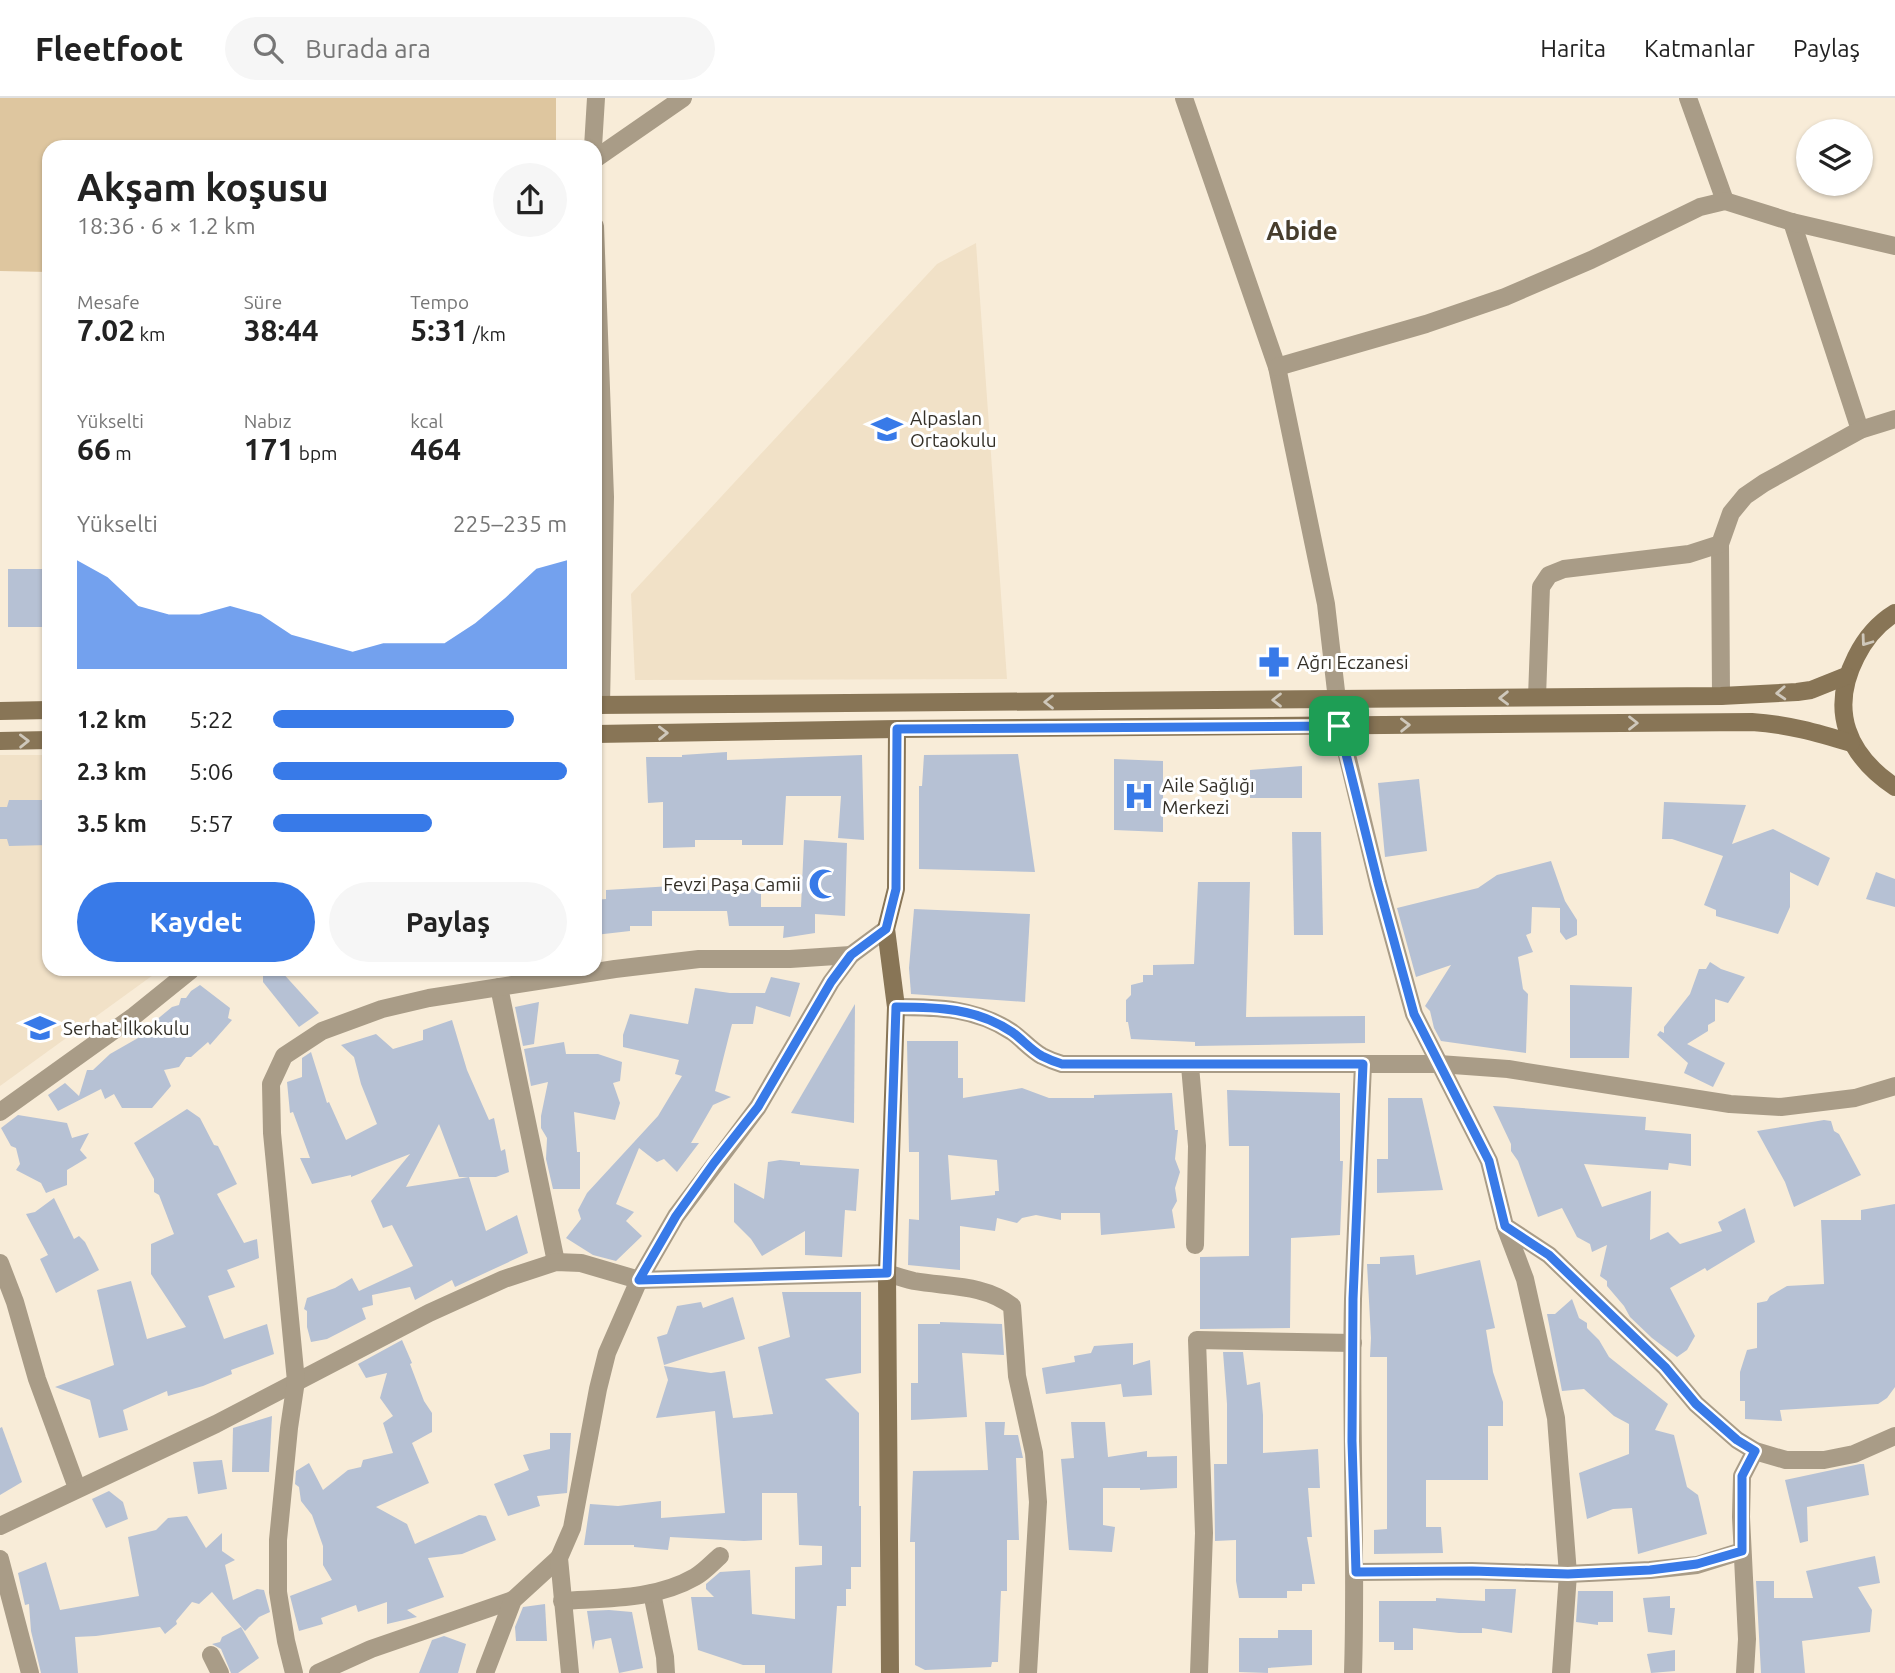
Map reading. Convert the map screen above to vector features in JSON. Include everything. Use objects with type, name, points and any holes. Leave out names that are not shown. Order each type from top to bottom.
[{"type":"main road","points":[[1895,613],[1882,621],[1863,643],[1846,676],[1842,701],[1844,723],[1852,743],[1876,775],[1895,787]]},
{"type":"main road","points":[[602,705],[1721,696],[1811,690],[1846,676]]},
{"type":"main road","points":[[0,710],[42,710]]},
{"type":"main road","points":[[602,734],[1752,722],[1801,728],[1852,743]]},
{"type":"main road","points":[[890,1673],[887,1273],[896,1007],[886,929],[896,889],[897,729]]},
{"type":"main road","points":[[0,741],[42,740]]},
{"type":"street","points":[[593,140],[596,98]]},
{"type":"street","points":[[602,154],[683,98]]},
{"type":"street","points":[[1184,98],[1277,367],[1326,604],[1339,726],[1414,1014],[1489,1161],[1505,1226],[1525,1279],[1556,1418],[1568,1574],[1561,1673]]},
{"type":"street","points":[[1688,98],[1726,201]]},
{"type":"street","points":[[1277,367],[1426,324],[1505,297],[1591,260],[1700,207],[1726,201],[1792,222],[1895,246]]},
{"type":"street","points":[[1792,222],[1860,430]]},
{"type":"street","points":[[1721,696],[1720,544],[1731,513],[1745,496],[1764,483],[1860,430],[1895,419]]},
{"type":"street","points":[[602,436],[602,566]]},
{"type":"street","points":[[1537,697],[1541,587],[1549,576],[1564,569],[1689,554],[1720,544]]},
{"type":"street","points":[[318,1673],[371,1649],[513,1600],[559,1558],[572,1528],[607,1353],[639,1280],[676,1216],[758,1107],[831,982],[851,955],[886,929]]},
{"type":"street","points":[[602,973],[699,959],[790,959],[851,955]]},
{"type":"street","points":[[0,1112],[134,1016],[184,976]]},
{"type":"street","points":[[294,1673],[278,1592],[278,1540],[296,1381],[272,1133],[271,1084],[284,1056],[322,1031],[382,1009],[429,998],[578,976]]},
{"type":"street","points":[[499,987],[556,1262]]},
{"type":"street","points":[[896,1007],[941,1007],[970,1012],[993,1020],[1014,1033],[1040,1055],[1062,1064],[1439,1064],[1508,1069],[1730,1104],[1781,1107],[1856,1098],[1895,1086]]},
{"type":"street","points":[[1353,1673],[1356,1572],[1352,1441],[1353,1343],[1363,1064]]},
{"type":"street","points":[[1190,1066],[1197,1146],[1195,1245]]},
{"type":"street","points":[[1505,1226],[1549,1255],[1665,1367],[1696,1404],[1737,1440],[1755,1451],[1786,1460],[1824,1460],[1854,1454],[1895,1436]]},
{"type":"street","points":[[0,1526],[216,1424],[429,1313],[504,1279],[556,1262],[581,1263],[639,1280],[887,1273],[912,1280],[976,1289],[1001,1297],[1012,1306],[1017,1377],[1034,1453],[1038,1502],[1028,1673]]},
{"type":"street","points":[[0,1263],[15,1302],[37,1380],[77,1488]]},
{"type":"street","points":[[1199,1673],[1204,1533],[1197,1340],[1353,1343]]},
{"type":"street","points":[[1745,1673],[1747,1639],[1742,1551],[1742,1476],[1755,1451]]},
{"type":"street","points":[[1356,1572],[1568,1574],[1650,1570],[1697,1564],[1742,1551]]},
{"type":"street","points":[[562,1601],[643,1596],[696,1576],[720,1556]]},
{"type":"street","points":[[559,1558],[570,1673]]},
{"type":"street","points":[[0,1559],[30,1673]]},
{"type":"street","points":[[652,1593],[666,1673]]},
{"type":"street","points":[[485,1673],[513,1600]]},
{"type":"street","points":[[211,1655],[220,1673]]},
{"type":"shaded area","points":[[0,98],[556,98],[556,140],[42,140],[42,272],[0,271]]},
{"type":"shaded area","name":"Alpaslan Ortaokulu","points":[[976,243],[1007,679],[635,680],[631,594],[937,264]]},
{"type":"shaded area","points":[[0,755],[42,755],[42,976],[152,976],[0,1086]]},
{"type":"building","points":[[8,569],[42,569],[42,627],[8,627]]},
{"type":"building","points":[[727,752],[727,760],[862,755],[864,840],[838,838],[841,796],[786,796],[783,845],[742,845],[742,840],[695,840],[695,847],[663,848],[663,802],[648,803],[646,757],[682,757]]},
{"type":"building","points":[[1018,754],[1035,872],[919,869],[919,786],[922,786],[924,755]]},
{"type":"building","name":"Aile Sağlığı Merkezi","points":[[1114,759],[1163,761],[1163,832],[1114,830]]},
{"type":"building","points":[[1302,766],[1302,798],[1250,798],[1250,770]]},
{"type":"building","points":[[1419,779],[1427,851],[1385,857],[1378,783]]},
{"type":"building","points":[[9,800],[42,800],[42,845],[9,846],[7,839],[0,839],[0,807],[7,807]]},
{"type":"building","points":[[1664,802],[1746,805],[1732,844],[1773,829],[1830,858],[1818,886],[1790,872],[1790,907],[1778,934],[1716,916],[1716,910],[1704,905],[1723,856],[1672,839],[1662,839]]},
{"type":"building","points":[[1292,832],[1321,832],[1323,935],[1294,935]]},
{"type":"building","points":[[804,840],[847,843],[845,916],[815,914],[815,933],[783,938],[784,926],[729,926],[727,911],[652,911],[652,926],[630,926],[630,931],[602,934],[602,899],[606,899],[606,890],[672,886],[673,883],[704,885],[704,890],[761,889],[761,907],[801,907]]},
{"type":"building","points":[[1551,861],[1565,901],[1577,920],[1577,935],[1566,940],[1560,932],[1560,908],[1532,907],[1531,933],[1526,935],[1533,952],[1518,957],[1523,989],[1528,994],[1526,1053],[1441,1041],[1430,1011],[1425,1006],[1451,965],[1416,977],[1397,908],[1478,888],[1497,875]]},
{"type":"building","points":[[1876,872],[1895,879],[1895,907],[1866,899]]},
{"type":"building","points":[[1198,882],[1250,882],[1246,1017],[1365,1016],[1365,1043],[1195,1046],[1195,1042],[1131,1039],[1126,1022],[1126,1000],[1131,995],[1131,985],[1143,982],[1143,975],[1153,975],[1153,965],[1194,964]]},
{"type":"building","points":[[914,909],[1030,914],[1025,1002],[911,994],[909,968]]},
{"type":"building","points":[[1710,962],[1721,969],[1745,977],[1728,1003],[1715,999],[1715,1021],[1708,1025],[1708,1031],[1687,1044],[1725,1063],[1713,1087],[1684,1073],[1688,1063],[1657,1035],[1660,1031],[1664,1033],[1664,1027],[1690,994],[1699,969],[1706,969]]},
{"type":"building","points":[[263,976],[285,976],[319,1013],[299,1027],[263,982]]},
{"type":"building","points":[[771,977],[800,983],[790,1017],[756,1006],[753,1024],[732,1024],[715,1091],[731,1097],[713,1105],[691,1143],[699,1143],[677,1172],[664,1159],[657,1162],[639,1148],[616,1204],[634,1212],[626,1221],[642,1236],[616,1261],[593,1255],[566,1238],[581,1219],[578,1210],[587,1193],[658,1116],[682,1076],[675,1074],[679,1060],[623,1047],[623,1035],[630,1014],[688,1024],[695,988],[730,993],[765,993]]},
{"type":"building","points":[[200,985],[230,1008],[228,1018],[232,1020],[210,1045],[208,1042],[191,1057],[186,1057],[179,1067],[164,1070],[171,1086],[152,1108],[122,1108],[114,1094],[105,1099],[101,1089],[58,1111],[48,1095],[65,1083],[79,1096],[87,1070],[93,1070],[110,1054],[145,1034],[143,1031],[172,1007],[179,1005],[181,998],[186,998]]},
{"type":"building","points":[[1570,985],[1632,987],[1629,1058],[1570,1058]]},
{"type":"building","points":[[539,1002],[534,1044],[523,1046],[515,1007]]},
{"type":"building","points":[[855,1004],[854,1123],[791,1113]]},
{"type":"building","points":[[452,1020],[467,1070],[489,1120],[494,1118],[501,1151],[505,1149],[509,1172],[496,1177],[469,1177],[486,1231],[517,1215],[528,1253],[455,1287],[452,1280],[415,1300],[410,1287],[372,1295],[373,1305],[362,1308],[366,1319],[327,1339],[311,1342],[307,1311],[304,1309],[307,1298],[335,1288],[352,1278],[359,1291],[413,1266],[392,1225],[383,1228],[371,1201],[410,1154],[351,1177],[312,1184],[300,1158],[310,1158],[293,1112],[290,1113],[287,1082],[302,1077],[302,1058],[311,1052],[327,1103],[329,1102],[346,1140],[377,1124],[361,1084],[354,1057],[341,1045],[376,1034],[393,1049],[423,1040],[423,1030]],"holes":[[[439,1124],[459,1177],[469,1177],[406,1187]]]},
{"type":"building","points":[[907,1041],[958,1041],[958,1078],[963,1078],[963,1098],[1022,1088],[1049,1098],[1172,1093],[1175,1130],[1178,1130],[1175,1159],[1180,1172],[1175,1188],[1177,1201],[1172,1210],[1175,1228],[1101,1235],[1100,1213],[1061,1213],[1061,1220],[1036,1215],[1022,1218],[1017,1223],[997,1218],[995,1231],[960,1226],[960,1270],[908,1265],[909,1219],[919,1220],[919,1152],[909,1152]],"holes":[[[948,1155],[997,1160],[999,1191],[995,1191],[995,1195],[951,1200]]]},
{"type":"building","points":[[564,1042],[566,1054],[598,1054],[622,1062],[620,1081],[613,1083],[620,1103],[615,1120],[574,1112],[577,1152],[580,1152],[580,1189],[553,1189],[546,1159],[547,1138],[541,1128],[548,1082],[531,1086],[524,1049]]},
{"type":"building","points":[[1227,1090],[1340,1093],[1340,1161],[1343,1161],[1340,1235],[1291,1238],[1290,1328],[1200,1329],[1200,1257],[1249,1256],[1249,1146],[1229,1146]]},
{"type":"building","points":[[1388,1098],[1422,1098],[1443,1190],[1377,1193],[1377,1159],[1388,1159]]},
{"type":"building","points":[[1493,1106],[1646,1117],[1645,1130],[1691,1134],[1691,1166],[1669,1163],[1668,1170],[1584,1164],[1602,1207],[1651,1191],[1650,1240],[1668,1232],[1680,1244],[1722,1231],[1718,1222],[1745,1208],[1755,1242],[1707,1271],[1705,1268],[1670,1288],[1695,1336],[1687,1350],[1677,1357],[1630,1317],[1607,1286],[1607,1281],[1600,1276],[1607,1245],[1592,1252],[1590,1244],[1577,1237],[1562,1208],[1538,1217],[1518,1161],[1511,1151],[1511,1144]]},
{"type":"building","points":[[187,1109],[200,1118],[237,1184],[217,1194],[244,1243],[257,1239],[259,1258],[227,1270],[235,1287],[208,1296],[224,1339],[267,1324],[274,1354],[231,1370],[232,1374],[203,1386],[168,1396],[167,1391],[123,1410],[128,1430],[99,1438],[90,1400],[55,1387],[114,1365],[97,1290],[131,1281],[147,1339],[186,1327],[151,1274],[151,1244],[174,1234],[159,1195],[154,1192],[154,1179],[134,1143]]},
{"type":"building","points":[[18,1115],[67,1123],[72,1138],[89,1133],[80,1150],[87,1158],[67,1170],[67,1185],[46,1193],[41,1183],[16,1170],[20,1164],[16,1148],[11,1146],[1,1128]]},
{"type":"building","points":[[1831,1121],[1834,1131],[1839,1134],[1861,1175],[1794,1207],[1785,1182],[1757,1131]]},
{"type":"building","points":[[768,1162],[800,1162],[800,1165],[859,1169],[856,1211],[845,1210],[842,1257],[805,1255],[805,1231],[762,1256],[751,1239],[734,1222],[734,1183],[764,1199]]},
{"type":"building","points":[[54,1198],[74,1239],[79,1236],[85,1242],[99,1270],[56,1293],[40,1259],[48,1255],[26,1214],[35,1212]]},
{"type":"building","points":[[1895,1204],[1895,1387],[1887,1398],[1878,1404],[1780,1410],[1782,1421],[1745,1419],[1745,1401],[1740,1401],[1740,1372],[1747,1350],[1757,1348],[1757,1303],[1767,1301],[1770,1296],[1787,1286],[1824,1284],[1821,1220],[1861,1220],[1861,1210]]},
{"type":"building","points":[[1414,1255],[1416,1275],[1480,1260],[1495,1328],[1486,1330],[1493,1372],[1503,1402],[1503,1426],[1488,1426],[1488,1480],[1426,1480],[1426,1527],[1441,1527],[1443,1553],[1374,1554],[1374,1530],[1387,1529],[1387,1357],[1370,1357],[1367,1264],[1380,1264],[1380,1257]]},
{"type":"building","points":[[782,1292],[861,1292],[861,1373],[825,1379],[859,1413],[861,1567],[851,1567],[851,1589],[846,1589],[846,1606],[837,1606],[832,1673],[765,1673],[765,1665],[743,1665],[698,1650],[691,1597],[714,1597],[706,1589],[706,1584],[720,1572],[750,1570],[752,1614],[795,1619],[795,1567],[822,1565],[822,1546],[799,1545],[797,1493],[762,1493],[762,1540],[670,1537],[668,1550],[634,1545],[584,1545],[590,1504],[618,1506],[661,1501],[661,1518],[725,1513],[715,1411],[656,1418],[668,1380],[664,1366],[711,1373],[725,1371],[733,1418],[773,1414],[758,1347],[790,1337]]},
{"type":"building","points":[[733,1297],[745,1339],[664,1365],[657,1337],[667,1334],[677,1306],[701,1302],[703,1308]]},
{"type":"building","points":[[1572,1299],[1579,1318],[1587,1323],[1587,1328],[1599,1340],[1609,1357],[1668,1404],[1655,1430],[1674,1435],[1687,1487],[1698,1495],[1707,1534],[1638,1554],[1632,1508],[1613,1509],[1587,1519],[1579,1473],[1629,1454],[1629,1424],[1614,1416],[1584,1389],[1562,1391],[1547,1314],[1555,1314]]},
{"type":"building","points":[[918,1324],[1002,1324],[1004,1355],[962,1353],[967,1417],[911,1420],[911,1383],[918,1383]]},
{"type":"building","points":[[402,1340],[424,1401],[432,1413],[432,1432],[412,1443],[429,1483],[376,1507],[407,1524],[415,1544],[479,1515],[486,1516],[496,1540],[462,1554],[428,1558],[444,1597],[407,1610],[417,1617],[387,1624],[387,1602],[358,1612],[356,1605],[321,1618],[323,1624],[299,1631],[290,1596],[332,1580],[323,1565],[323,1546],[312,1515],[301,1501],[299,1487],[295,1484],[296,1471],[309,1463],[323,1490],[348,1470],[361,1467],[363,1460],[393,1453],[383,1423],[393,1416],[380,1398],[387,1373],[366,1378],[358,1364]]},
{"type":"building","points":[[1133,1343],[1133,1365],[1150,1360],[1152,1395],[1123,1397],[1121,1384],[1046,1394],[1042,1368],[1075,1362],[1074,1356],[1091,1353],[1094,1346]]},
{"type":"building","points":[[1223,1352],[1243,1352],[1247,1385],[1260,1382],[1263,1453],[1318,1449],[1320,1488],[1308,1488],[1312,1537],[1307,1537],[1315,1584],[1302,1584],[1302,1591],[1287,1591],[1287,1598],[1239,1598],[1236,1581],[1236,1540],[1215,1541],[1214,1464],[1227,1464],[1227,1404]]},
{"type":"building","points":[[272,1416],[269,1472],[232,1472],[233,1428]]},
{"type":"building","points":[[985,1422],[1005,1422],[1004,1435],[1018,1435],[1023,1458],[1016,1458],[1019,1540],[1007,1540],[1007,1591],[1001,1591],[998,1662],[992,1662],[991,1667],[925,1670],[915,1665],[915,1542],[910,1542],[913,1471],[988,1470]]},
{"type":"building","points":[[1071,1422],[1105,1422],[1108,1457],[1147,1451],[1147,1457],[1177,1456],[1177,1488],[1103,1488],[1103,1525],[1115,1527],[1112,1552],[1069,1550],[1061,1459],[1074,1458]]},
{"type":"building","points":[[2,1427],[22,1482],[0,1495],[0,1428]]},
{"type":"building","points":[[550,1433],[571,1433],[567,1493],[537,1496],[540,1506],[508,1516],[494,1484],[529,1470],[523,1455],[550,1449]]},
{"type":"building","points":[[222,1460],[227,1489],[198,1494],[193,1462]]},
{"type":"building","points":[[1864,1464],[1869,1495],[1807,1507],[1808,1541],[1800,1543],[1785,1480]]},
{"type":"building","points":[[109,1491],[123,1502],[128,1519],[106,1528],[92,1499]]},
{"type":"building","points":[[187,1516],[206,1548],[222,1533],[222,1551],[235,1560],[225,1565],[233,1600],[257,1589],[264,1590],[270,1612],[259,1617],[245,1631],[212,1592],[199,1604],[192,1602],[176,1621],[177,1624],[165,1634],[160,1627],[75,1637],[78,1673],[41,1673],[31,1631],[29,1604],[25,1605],[18,1573],[46,1562],[60,1610],[139,1596],[128,1537],[156,1530],[168,1518]]},
{"type":"building","points":[[1875,1556],[1880,1583],[1858,1587],[1872,1610],[1870,1632],[1802,1641],[1805,1673],[1761,1673],[1756,1581],[1774,1581],[1774,1598],[1813,1598],[1806,1571]]},
{"type":"building","points":[[1485,1589],[1516,1589],[1512,1633],[1482,1628],[1482,1633],[1459,1633],[1413,1628],[1413,1650],[1394,1650],[1394,1642],[1379,1642],[1379,1601],[1436,1601],[1436,1598],[1485,1601]]},
{"type":"building","points":[[1578,1591],[1613,1591],[1613,1622],[1598,1622],[1598,1625],[1576,1622]]},
{"type":"building","points":[[1670,1596],[1670,1608],[1675,1608],[1672,1635],[1648,1632],[1643,1598]]},
{"type":"building","points":[[545,1604],[547,1641],[516,1641],[515,1627],[523,1607]]},
{"type":"building","points":[[587,1611],[632,1612],[643,1668],[619,1673],[611,1638],[595,1641],[593,1650]]},
{"type":"building","points":[[241,1627],[259,1658],[238,1673],[231,1673],[221,1649],[212,1644],[220,1642],[222,1637]]},
{"type":"building","points":[[1278,1630],[1312,1630],[1312,1665],[1268,1668],[1268,1673],[1239,1672],[1239,1638],[1278,1638]]},
{"type":"building","points":[[444,1636],[466,1644],[458,1673],[419,1673],[432,1640]]},
{"type":"building","points":[[1675,1650],[1675,1671],[1651,1673],[1647,1654]]},
{"type":"place","name":"Alpaslan Ortaokulu","points":[[887,429]]},
{"type":"place","name":"Ağrı Eczanesi","points":[[1274,662]]},
{"type":"place","name":"Aile Sağlığı Merkezi","points":[[1139,796]]},
{"type":"place","name":"Fevzi Paşa Camii","points":[[824,884]]},
{"type":"place","name":"Serhat İlkokulu","points":[[40,1028]]},
{"type":"district","name":"Abide","points":[[1302,230]]},
{"type":"route","points":[[1339,726],[1414,1014],[1489,1161],[1505,1226],[1549,1255],[1665,1367],[1696,1404],[1737,1440],[1755,1451],[1742,1476],[1742,1551],[1697,1564],[1650,1570],[1568,1574],[1356,1572],[1352,1441],[1353,1299],[1363,1064],[1062,1064],[1040,1055],[1014,1033],[993,1020],[970,1012],[941,1007],[896,1007],[887,1273],[639,1280],[676,1216],[758,1107],[831,982],[851,955],[886,929],[896,889],[897,729],[1339,726]]}]
